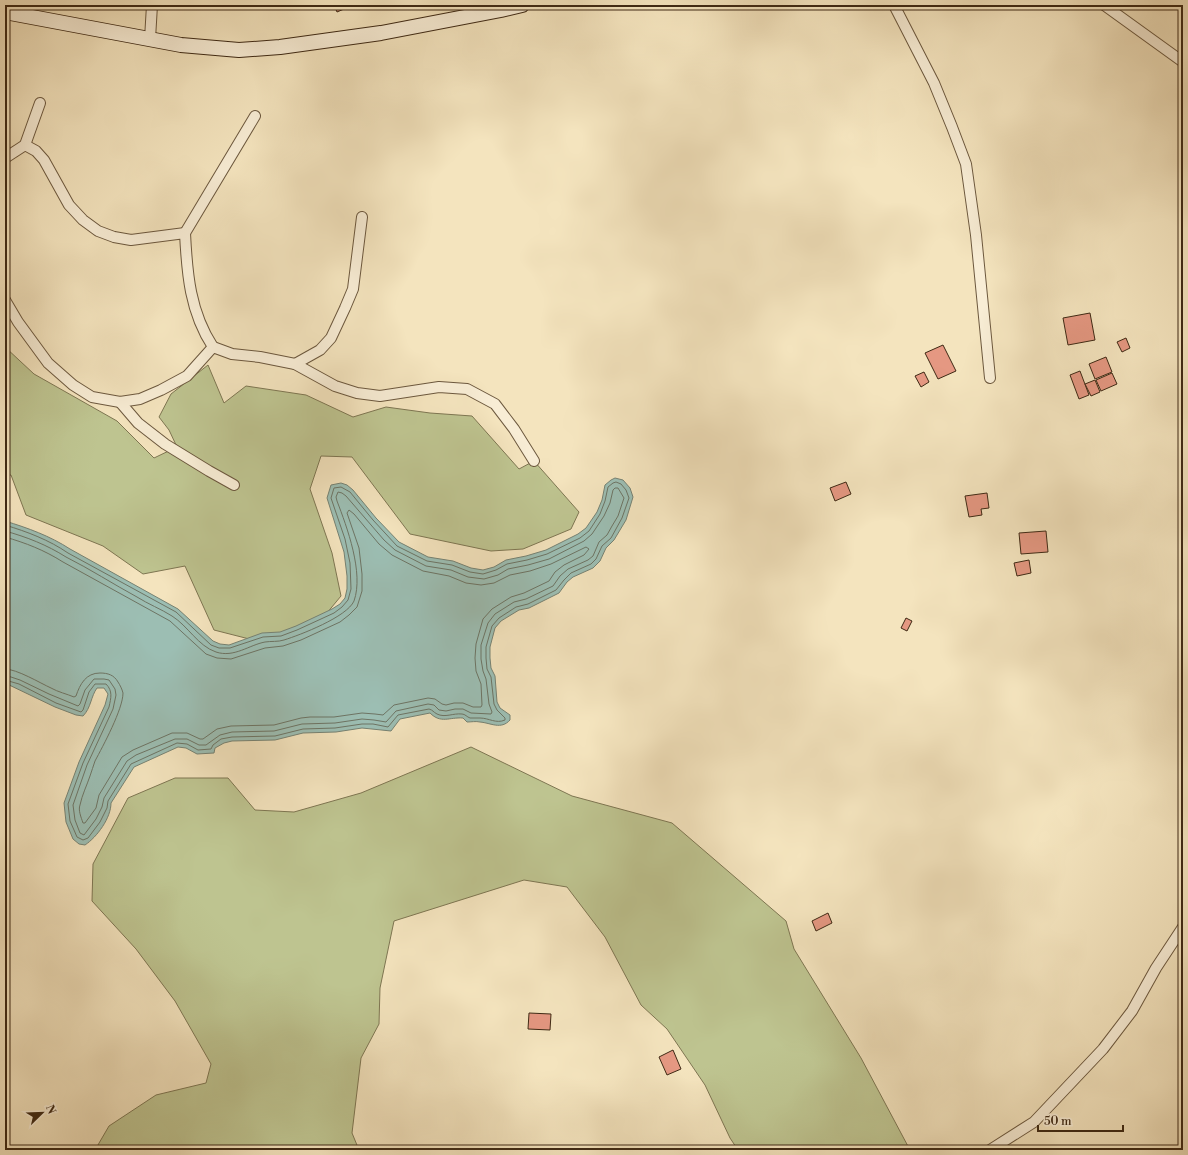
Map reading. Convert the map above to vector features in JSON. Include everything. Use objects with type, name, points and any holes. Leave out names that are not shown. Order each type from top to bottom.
[{"type":"street","points":[[150,39],[152,5]]},
{"type":"street","points":[[5,12],[181,45],[239,50],[280,47],[381,33],[522,5]]},
{"type":"street","points":[[894,5],[934,82],[966,164],[976,235],[990,378]]},
{"type":"street","points":[[1104,5],[1183,62]]},
{"type":"street","points":[[5,158],[25,145],[40,102]]},
{"type":"street","points":[[255,116],[185,233],[187,269],[192,298],[203,332],[213,347],[232,354],[295,364],[335,386],[357,393],[380,396],[439,387],[467,389],[495,404],[514,429],[534,461]]},
{"type":"street","points":[[25,145],[36,151],[44,160],[69,205],[83,220],[98,231],[114,238],[131,240],[185,233]]},
{"type":"street","points":[[295,364],[320,350],[331,338],[345,308],[353,289],[362,217]]},
{"type":"street","points":[[5,300],[18,322],[48,363],[74,385],[92,397],[120,402],[140,399],[187,376],[213,347]]},
{"type":"street","points":[[120,402],[138,423],[165,444],[234,485]]},
{"type":"street","points":[[990,1150],[1034,1122],[1103,1049],[1132,1011],[1156,968],[1183,927]]},
{"type":"green space","points":[[5,347],[34,374],[117,421],[154,458],[177,447],[169,430],[159,417],[171,394],[208,365],[224,403],[246,386],[306,395],[353,417],[386,407],[430,413],[472,416],[519,469],[534,461],[579,512],[571,529],[523,549],[491,551],[410,534],[352,457],[321,456],[310,489],[332,553],[341,596],[312,631],[261,642],[214,630],[185,566],[143,574],[103,546],[26,515],[11,475],[5,475]]},
{"type":"green space","points":[[471,747],[572,796],[672,823],[786,921],[794,949],[861,1058],[910,1150],[738,1150],[730,1138],[705,1085],[667,1029],[641,1005],[605,937],[567,887],[524,880],[394,921],[380,988],[379,1024],[361,1058],[352,1133],[359,1150],[95,1150],[109,1126],[156,1095],[206,1083],[211,1064],[175,1001],[136,949],[92,901],[93,864],[128,798],[175,778],[228,778],[255,810],[294,812],[361,793]]},
{"type":"water","points":[[615,478],[623,480],[630,488],[633,497],[626,520],[614,540],[606,548],[600,561],[593,568],[573,577],[567,582],[559,593],[529,608],[519,610],[501,621],[495,628],[490,647],[491,668],[495,676],[497,702],[500,708],[510,715],[510,720],[507,723],[503,725],[496,725],[467,722],[463,718],[442,719],[430,713],[400,719],[391,731],[362,728],[336,732],[303,733],[275,740],[232,741],[215,748],[214,753],[197,754],[186,748],[178,747],[134,767],[111,803],[109,815],[106,821],[90,842],[85,845],[79,844],[73,839],[66,822],[64,803],[79,762],[105,705],[108,694],[104,688],[97,688],[86,713],[83,716],[55,707],[5,683],[5,521],[22,526],[55,540],[178,609],[213,641],[220,644],[229,645],[262,633],[280,632],[296,626],[332,609],[340,604],[345,598],[347,576],[344,552],[327,498],[331,485],[341,483],[347,485],[353,490],[376,518],[399,542],[428,557],[453,561],[471,568],[483,570],[494,567],[506,560],[546,550],[578,534],[586,528],[597,512],[602,500],[605,485]]},
{"type":"building","points":[[334,5],[351,5],[351,6],[337,12]]},
{"type":"building","points":[[1090,313],[1095,340],[1068,345],[1063,318]]},
{"type":"building","points":[[1126,338],[1130,348],[1122,352],[1117,342]]},
{"type":"building","points":[[943,345],[956,371],[938,379],[925,353]]},
{"type":"building","points":[[1106,357],[1112,372],[1095,379],[1089,364]]},
{"type":"building","points":[[1080,371],[1089,395],[1079,399],[1070,375]]},
{"type":"building","points":[[924,372],[929,382],[921,387],[915,376]]},
{"type":"building","points":[[1112,373],[1117,384],[1101,391],[1096,380]]},
{"type":"building","points":[[1095,380],[1100,392],[1091,396],[1085,384]]},
{"type":"building","points":[[846,482],[851,494],[835,501],[830,488]]},
{"type":"building","points":[[987,493],[989,508],[981,509],[982,515],[969,517],[965,496]]},
{"type":"building","points":[[1046,531],[1048,552],[1021,554],[1019,533]]},
{"type":"building","points":[[1029,560],[1031,573],[1017,576],[1014,563]]},
{"type":"building","points":[[906,618],[912,621],[907,631],[901,628]]},
{"type":"building","points":[[828,913],[832,923],[816,931],[812,921]]},
{"type":"building","points":[[529,1013],[551,1014],[550,1030],[528,1029]]},
{"type":"building","points":[[673,1050],[681,1069],[667,1075],[659,1057]]}]
